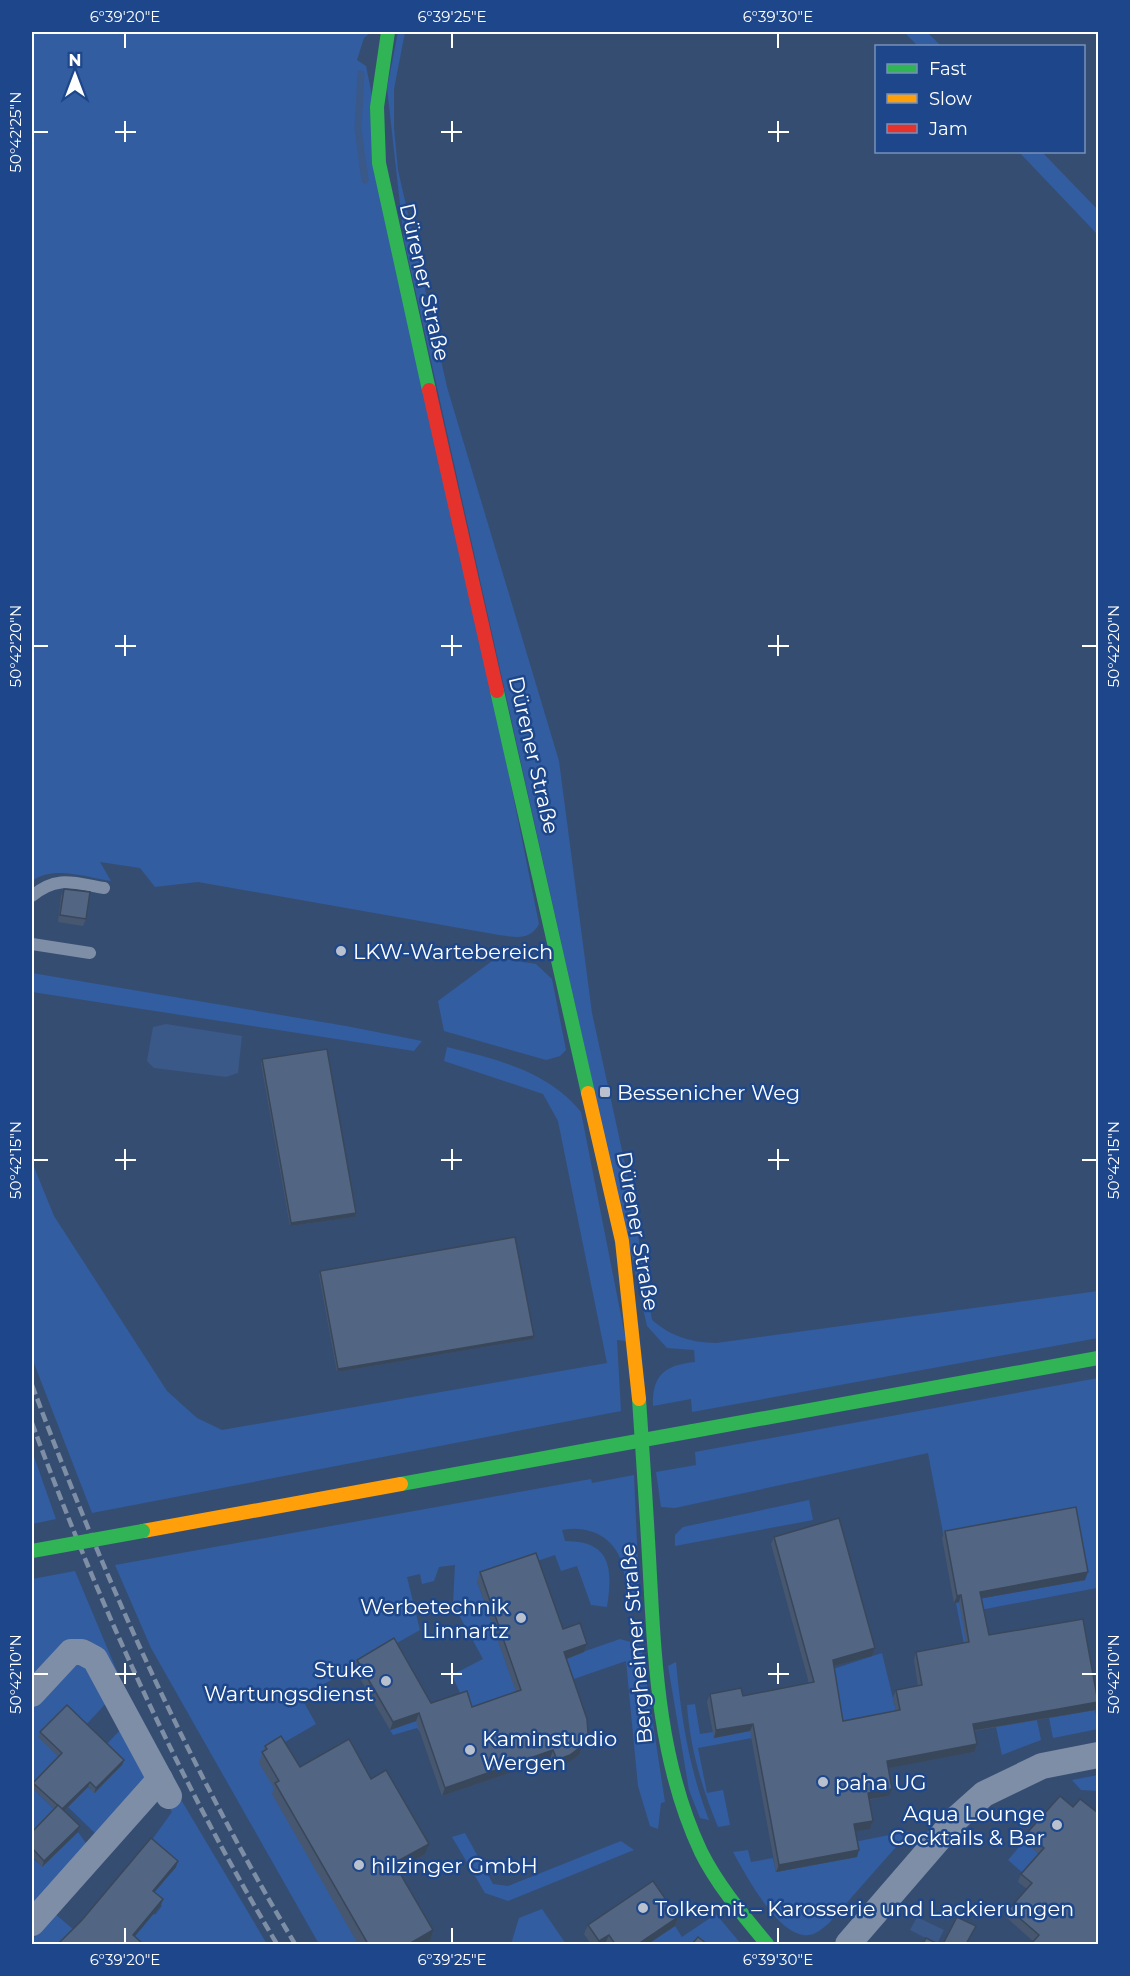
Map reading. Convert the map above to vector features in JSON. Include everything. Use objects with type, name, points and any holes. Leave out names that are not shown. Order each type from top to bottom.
[{"type":"street","name":"Dürener Straße","points":[[388,32],[381,60],[375,111],[375,138],[382,182],[614,1200],[633,1317],[645,1491]]},
{"type":"street","points":[[32,1551],[1098,1358]]},
{"type":"street","name":"Bergheimer Straße","points":[[645,1491],[658,1698],[670,1769],[682,1810],[707,1864],[727,1896],[767,1944]]},
{"type":"street","points":[[32,1694],[71,1652],[89,1655],[95,1659],[164,1788],[32,1923]]},
{"type":"street","points":[[848,1944],[956,1819],[984,1794],[1042,1766],[1098,1755]]},
{"type":"lane","points":[[32,896],[44,886],[58,881],[104,888]]},
{"type":"lane","points":[[32,944],[90,953]]},
{"type":"shaded area","points":[[32,32],[371,32],[364,38],[357,60],[366,66],[539,924],[531,933],[522,937],[511,937],[198,882],[155,887],[140,868],[100,862],[111,881],[60,873],[40,876],[32,881]]},
{"type":"shaded area","points":[[398,32],[405,32],[394,89],[394,128],[398,170],[447,387],[559,761],[592,1013],[630,1187],[652,1320],[682,1338],[716,1343],[1098,1291],[1098,1338],[692,1412],[691,1399],[653,1406],[653,1395],[658,1379],[668,1369],[695,1362],[694,1350],[667,1348],[647,1326],[404,240],[387,88]]},
{"type":"shaded area","points":[[904,32],[927,32],[940,45],[917,45]]},
{"type":"shaded area","points":[[1020,153],[1043,153],[1098,210],[1098,235]]},
{"type":"shaded area","points":[[496,958],[536,964],[552,979],[566,1050],[560,1056],[546,1060],[444,1031],[438,1001]]},
{"type":"shaded area","points":[[32,973],[422,1041],[414,1051],[32,992]]},
{"type":"shaded area","points":[[166,1024],[242,1036],[238,1073],[226,1077],[154,1068],[147,1061],[153,1027]]},
{"type":"shaded area","points":[[447,1047],[502,1062],[537,1077],[553,1086],[581,1112],[626,1341],[617,1340],[621,1411],[92,1513],[32,1358],[32,1162],[54,1216],[167,1391],[197,1418],[222,1430],[607,1363],[558,1121],[543,1094],[444,1061]]},
{"type":"shaded area","points":[[1098,1378],[1098,1594],[1097,1588],[980,1610],[971,1680],[956,1603],[1085,1580],[1073,1515],[944,1538],[928,1453],[675,1508],[661,1507],[656,1472],[696,1465],[695,1452]]},
{"type":"shaded area","points":[[32,1451],[56,1519],[32,1524]]},
{"type":"shaded area","points":[[634,1475],[640,1612],[627,1606],[621,1561],[611,1543],[594,1532],[584,1530],[562,1530],[565,1541],[592,1546],[606,1559],[609,1580],[607,1607],[591,1605],[577,1566],[561,1571],[555,1555],[477,1581],[511,1677],[620,1639],[641,1645],[665,1802],[661,1803],[658,1829],[650,1826],[638,1786],[626,1661],[420,1732],[417,1728],[393,1735],[390,1730],[465,1704],[452,1675],[483,1659],[453,1604],[455,1565],[439,1567],[434,1581],[422,1584],[420,1574],[407,1577],[420,1630],[301,1697],[316,1724],[278,1746],[275,1792],[359,1944],[319,1944],[151,1648],[115,1565],[591,1479],[592,1483]]},
{"type":"shaded area","points":[[809,1500],[813,1520],[675,1546],[675,1535],[683,1527]]},
{"type":"shaded area","points":[[75,1571],[137,1719],[89,1640],[76,1640],[32,1686],[32,1579]]},
{"type":"shaded area","points":[[882,1653],[896,1711],[698,1748],[707,1793],[723,1790],[730,1825],[718,1827],[698,1768],[687,1705],[695,1704],[700,1734],[713,1732],[714,1738],[792,1697],[790,1687],[809,1684],[808,1679],[828,1674],[827,1671]]},
{"type":"shaded area","points":[[77,1659],[90,1660],[110,1699],[83,1728],[39,1737],[60,1758],[38,1794],[56,1811],[32,1836],[32,1706]]},
{"type":"shaded area","points":[[676,1662],[687,1742],[696,1782],[709,1820],[700,1818],[689,1790],[668,1666]]},
{"type":"shaded area","points":[[1095,1710],[1098,1729],[1053,1738],[1049,1718]]},
{"type":"shaded area","points":[[1037,1720],[1041,1740],[1002,1755],[996,1727]]},
{"type":"shaded area","points":[[125,1725],[151,1775],[98,1836],[68,1807],[83,1783],[95,1793],[121,1765],[103,1748]]},
{"type":"shaded area","points":[[1098,1775],[1098,1791],[1081,1790],[1072,1780]]},
{"type":"shaded area","points":[[177,1793],[267,1944],[135,1944],[129,1919],[142,1904],[155,1915],[162,1906],[151,1896],[176,1867],[149,1844],[172,1812],[164,1799]]},
{"type":"shaded area","points":[[910,1831],[829,1923],[809,1935],[798,1934],[775,1917],[733,1852],[748,1850],[751,1862],[773,1858],[776,1872],[856,1857],[854,1842]]},
{"type":"shaded area","points":[[78,1832],[88,1846],[32,1909],[32,1858],[42,1866]]},
{"type":"shaded area","points":[[465,1833],[493,1884],[508,1886],[621,1841],[634,1850],[508,1901],[485,1893],[452,1837]]},
{"type":"shaded area","points":[[1024,1841],[1061,1873],[1075,1919],[1008,1860]]},
{"type":"shaded area","points":[[542,1909],[566,1944],[511,1944],[519,1918]]},
{"type":"shaded area","points":[[54,1913],[74,1930],[60,1944],[36,1944],[32,1940]]},
{"type":"shaded area","points":[[716,1914],[741,1944],[648,1944],[675,1926],[682,1937]]},
{"type":"shaded area","points":[[917,1917],[944,1930],[937,1944],[910,1930]]},
{"type":"building","points":[[64,889],[90,892],[86,919],[60,915]]},
{"type":"building","points":[[327,1049],[356,1213],[291,1223],[262,1059]]},
{"type":"building","points":[[515,1237],[534,1336],[338,1369],[320,1271]]},
{"type":"building","points":[[1076,1507],[1088,1572],[980,1592],[989,1635],[1083,1619],[1098,1702],[973,1724],[977,1744],[887,1761],[892,1789],[868,1793],[873,1821],[854,1824],[859,1850],[779,1865],[753,1724],[716,1730],[710,1694],[741,1688],[743,1696],[814,1682],[774,1537],[839,1518],[875,1648],[833,1660],[843,1721],[900,1710],[896,1690],[922,1685],[916,1652],[969,1642],[961,1595],[957,1596],[945,1531]]},
{"type":"building","points":[[536,1553],[563,1629],[580,1623],[587,1644],[564,1652],[587,1719],[588,1733],[582,1746],[570,1755],[557,1760],[553,1750],[445,1788],[419,1713],[393,1722],[357,1660],[394,1638],[431,1703],[467,1691],[472,1707],[521,1690],[480,1572]]},
{"type":"building","points":[[67,1705],[124,1760],[96,1788],[90,1782],[62,1809],[33,1783],[62,1753],[40,1732]]},
{"type":"building","points":[[281,1736],[300,1767],[349,1739],[371,1779],[386,1770],[429,1844],[394,1863],[433,1930],[409,1944],[368,1944],[275,1783],[279,1781],[262,1752],[267,1749],[265,1746]]},
{"type":"building","points":[[1060,1796],[1073,1807],[1080,1799],[1098,1813],[1098,1944],[1031,1944],[1039,1935],[1009,1909],[1032,1883],[1021,1874],[1044,1848],[1027,1833]]},
{"type":"building","points":[[58,1805],[80,1826],[44,1861],[32,1848],[32,1832]]},
{"type":"building","points":[[151,1838],[178,1861],[153,1891],[163,1899],[133,1935],[143,1944],[58,1944],[82,1920]]},
{"type":"building","name":"Tolkemit – Karosserie und Lackierungen","points":[[653,1881],[678,1917],[638,1944],[615,1944],[609,1935],[599,1941],[588,1925]]},
{"type":"building","points":[[957,1917],[976,1926],[966,1944],[943,1944]]},
{"type":"building","points":[[698,1937],[707,1944],[692,1944]]},
{"type":"building","points":[[926,1938],[938,1944],[923,1944]]},
{"type":"waterway","points":[[361,74],[358,129],[365,180]]},
{"type":"railway","points":[[32,1385],[89,1530],[151,1671],[219,1808],[295,1944]]},
{"type":"railway","points":[[32,1423],[84,1557],[142,1690],[207,1819],[277,1944]]},
{"type":"traffic: fast","points":[[388,32],[377,107],[379,163],[429,390]]},
{"type":"traffic: fast","points":[[497,691],[588,1093]]},
{"type":"traffic: fast","points":[[693,1431],[1098,1358]]},
{"type":"traffic: fast","points":[[639,1399],[654,1647],[668,1751],[687,1819],[701,1852],[723,1888],[767,1944]]},
{"type":"traffic: fast","points":[[588,1450],[693,1431]]},
{"type":"traffic: fast","points":[[401,1484],[588,1450]]},
{"type":"traffic: fast","points":[[32,1551],[143,1531]]},
{"type":"traffic: slow","points":[[588,1093],[622,1241],[639,1399]]},
{"type":"traffic: slow","points":[[143,1531],[401,1484]]},
{"type":"traffic: jam","points":[[429,390],[497,691]]},
{"type":"place","name":"LKW-Wartebereich","points":[[341,951]]},
{"type":"place","name":"Bessenicher Weg","points":[[605,1092]]},
{"type":"place","name":"Werbetechnik Linnartz","points":[[521,1618]]},
{"type":"place","name":"Stuke Wartungsdienst","points":[[386,1681]]},
{"type":"place","name":"Kaminstudio Wergen","points":[[470,1750]]},
{"type":"place","name":"paha UG","points":[[823,1782]]},
{"type":"place","name":"Aqua Lounge Cocktails & Bar","points":[[1057,1825]]},
{"type":"place","name":"hilzinger GmbH","points":[[359,1865]]},
{"type":"place","name":"Tolkemit – Karosserie und Lackierungen","points":[[643,1908]]}]
